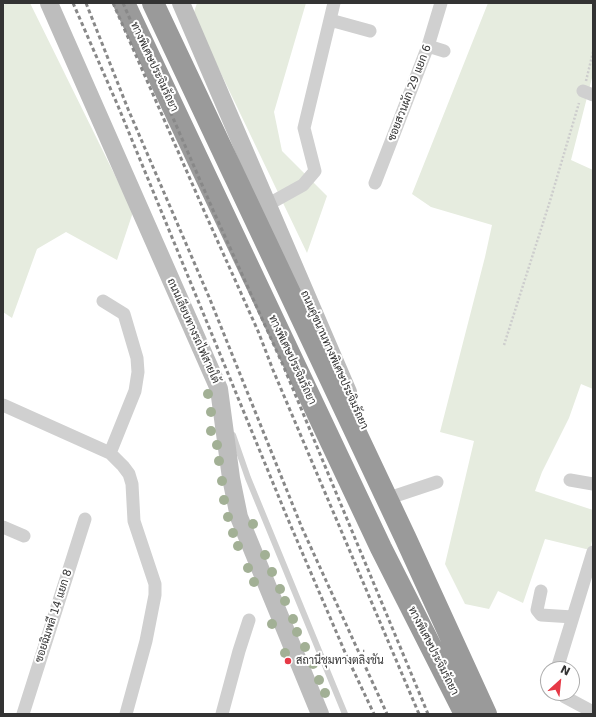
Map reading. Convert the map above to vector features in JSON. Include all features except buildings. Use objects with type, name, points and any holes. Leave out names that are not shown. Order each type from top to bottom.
[{"type":"highway","name":"ทางพิเศษประจิมรัถยา","points":[[124,3],[381,548],[465,714]]},
{"type":"highway","name":"ทางพิเศษประจิมรัถยา","points":[[153,3],[401,529],[486,714]]},
{"type":"main road","name":"ถนนเลียบทางรถไฟสายใต้","points":[[50,3],[219,389],[231,478],[240,517],[320,714]]},
{"type":"main road","name":"ถนนคู่ขนานทางพิเศษประจิมรัถยา","points":[[181,3],[328,347],[493,714]]},
{"type":"street","points":[[267,205],[303,185],[315,171],[304,128],[334,3]]},
{"type":"street","name":"ซอยสวนผัก 29 แยก 6","points":[[376,183],[428,46],[441,3]]},
{"type":"street","points":[[330,20],[370,31]]},
{"type":"street","points":[[428,46],[444,51]]},
{"type":"street","points":[[104,301],[124,314],[137,358],[138,372],[135,391],[110,453]]},
{"type":"street","points":[[3,405],[110,453],[123,466],[132,484],[134,521],[151,572],[155,595],[146,641],[126,714]]},
{"type":"street","points":[[570,480],[593,484]]},
{"type":"street","points":[[395,496],[437,482]]},
{"type":"street","name":"ซอยฉิมพลี 14 แยก 8","points":[[23,714],[85,519]]},
{"type":"street","points":[[3,527],[24,536]]},
{"type":"street","points":[[559,661],[593,552]]},
{"type":"street","points":[[541,591],[537,610],[542,615],[573,617]]},
{"type":"street","points":[[222,714],[249,620]]},
{"type":"street","points":[[572,701],[593,712]]},
{"type":"lane","points":[[219,389],[248,478],[345,714]]},
{"type":"path","points":[[504,345],[550,201],[588,93],[593,52]]},
{"type":"shaded area","points":[[5,3],[30,3],[133,212],[117,260],[66,232],[37,249],[12,318],[3,312],[3,8]]},
{"type":"shaded area","points":[[197,3],[306,3],[274,112],[282,151],[327,196],[307,253],[193,15]]},
{"type":"shaded area","points":[[488,3],[593,3],[593,74],[571,160],[593,170],[593,389],[581,384],[569,418],[542,472],[535,491],[593,510],[593,536],[590,550],[545,539],[523,603],[498,591],[489,609],[465,604],[445,564],[474,441],[440,432],[492,225],[431,207],[412,194]]},
{"type":"railway","points":[[73,3],[118,106],[287,517],[347,657],[374,714]]},
{"type":"railway","points":[[86,3],[128,109],[209,297],[302,528],[387,714]]},
{"type":"railway","points":[[113,3],[258,331],[273,370],[419,714]]},
{"type":"railway","points":[[123,3],[213,210],[283,365],[428,714]]},
{"type":"place","name":"สถานีชุมทางตลิ่งชัน","points":[[288,661]]}]
